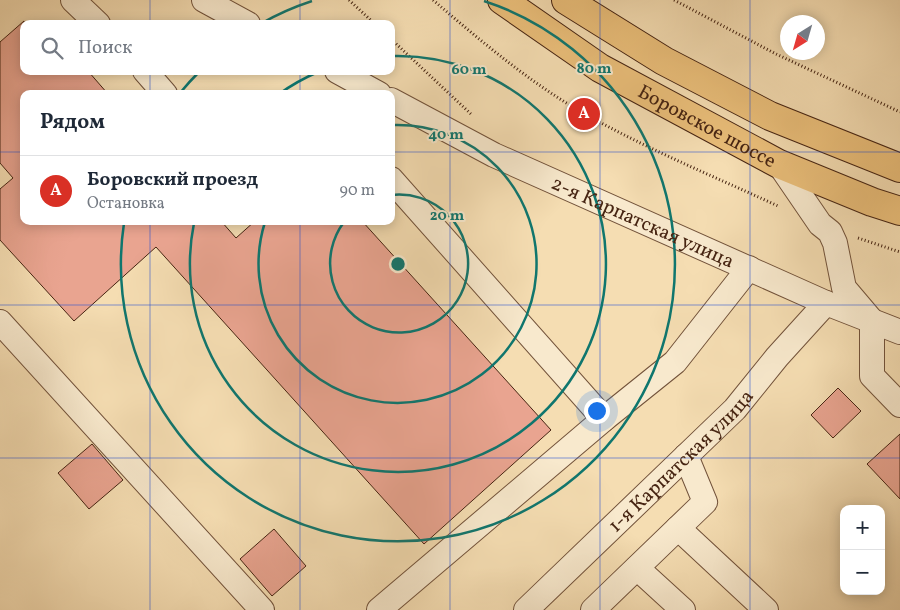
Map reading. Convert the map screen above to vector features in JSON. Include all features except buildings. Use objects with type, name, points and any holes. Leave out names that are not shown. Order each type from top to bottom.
[{"type":"main road","name":"Боровское шоссе","points":[[502,0],[600,68],[778,164],[872,202],[900,211]]},
{"type":"main road","name":"Боровское шоссе","points":[[566,0],[664,61],[770,116],[900,168]]},
{"type":"street","points":[[73,0],[94,20]]},
{"type":"street","points":[[204,0],[241,20]]},
{"type":"street","points":[[148,75],[162,90]]},
{"type":"street","points":[[344,75],[372,90]]},
{"type":"street","name":"2-я Карпатская улица","points":[[395,102],[494,155],[826,303],[900,332]]},
{"type":"street","points":[[778,164],[820,224],[830,232],[835,243],[844,288],[872,321],[872,376],[900,405]]},
{"type":"street","points":[[395,184],[604,419]]},
{"type":"street","points":[[379,610],[604,419],[675,362],[748,268]]},
{"type":"street","name":"1-я Карпатская улица","points":[[526,610],[735,409],[777,357],[826,303]]},
{"type":"street","points":[[0,322],[262,610]]},
{"type":"street","points":[[593,610],[705,502],[686,456]]},
{"type":"street","points":[[678,528],[766,610]]},
{"type":"street","points":[[637,568],[683,610]]},
{"type":"path","points":[[349,0],[371,20]]},
{"type":"path","points":[[432,0],[517,70],[584,114],[645,145],[784,208]]},
{"type":"path","points":[[674,0],[776,54],[900,112]]},
{"type":"path","points":[[395,43],[476,119]]},
{"type":"path","points":[[820,224],[900,252]]},
{"type":"place","name":"Боровский проезд","points":[[584,114]]}]
